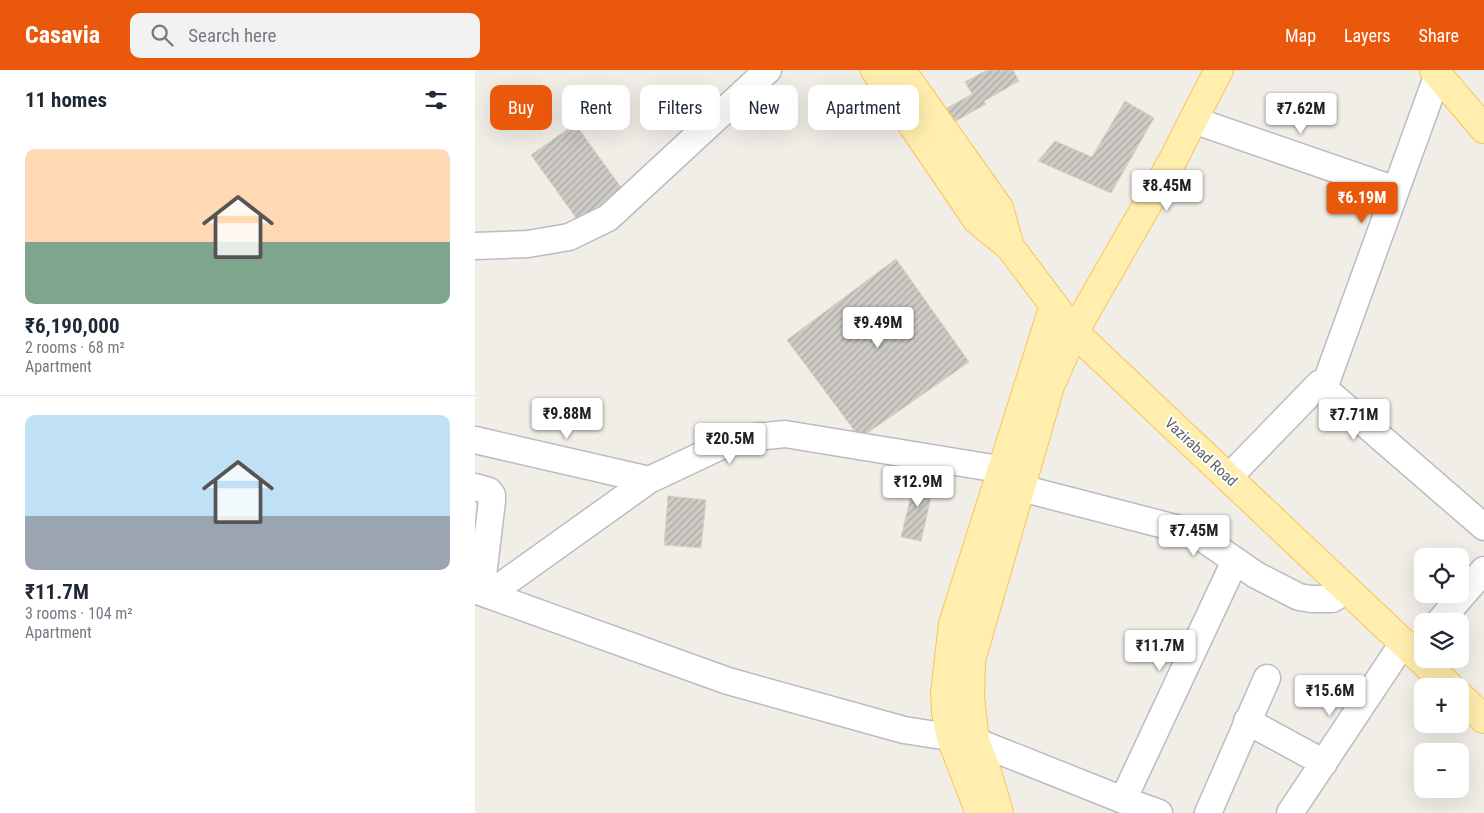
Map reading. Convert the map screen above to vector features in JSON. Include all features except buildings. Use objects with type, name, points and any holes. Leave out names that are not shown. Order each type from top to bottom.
[{"type":"main road","name":"Vazirabad Road","points":[[875,70],[977,220],[1010,247],[1074,332],[1347,590],[1413,646],[1442,678]]},
{"type":"main road","name":"Vazirabad Road","points":[[901,70],[999,208],[1010,247]]},
{"type":"main road","points":[[1016,477],[1050,386],[1074,332],[1173,160],[1219,70]]},
{"type":"main road","points":[[1436,72],[1484,129]]},
{"type":"main road","points":[[980,813],[963,739],[970,697],[971,660],[1016,477],[1054,305]]},
{"type":"main road","points":[[1469,705],[1484,719]]},
{"type":"main road","points":[[963,739],[987,772],[999,813]]},
{"type":"street","points":[[475,246],[528,244],[569,237],[608,218],[768,70]]},
{"type":"street","points":[[1324,388],[1396,190],[1436,72]]},
{"type":"street","points":[[1193,120],[1396,190]]},
{"type":"street","points":[[1229,478],[1319,384],[1484,527]]},
{"type":"street","points":[[481,592],[649,480],[736,439],[785,434],[1016,477],[1195,533],[1256,575],[1299,597],[1311,600],[1332,600],[1347,590]]},
{"type":"street","points":[[475,440],[649,480]]},
{"type":"street","points":[[475,487],[489,491],[492,501],[481,592]]},
{"type":"street","points":[[1123,800],[1235,561]]},
{"type":"street","points":[[1447,613],[1484,570]]},
{"type":"street","points":[[481,592],[728,681],[904,730],[963,739],[1159,813]]},
{"type":"street","points":[[1290,813],[1324,762],[1413,646]]},
{"type":"street","points":[[1208,813],[1267,678]]},
{"type":"street","points":[[1247,722],[1324,762]]}]
